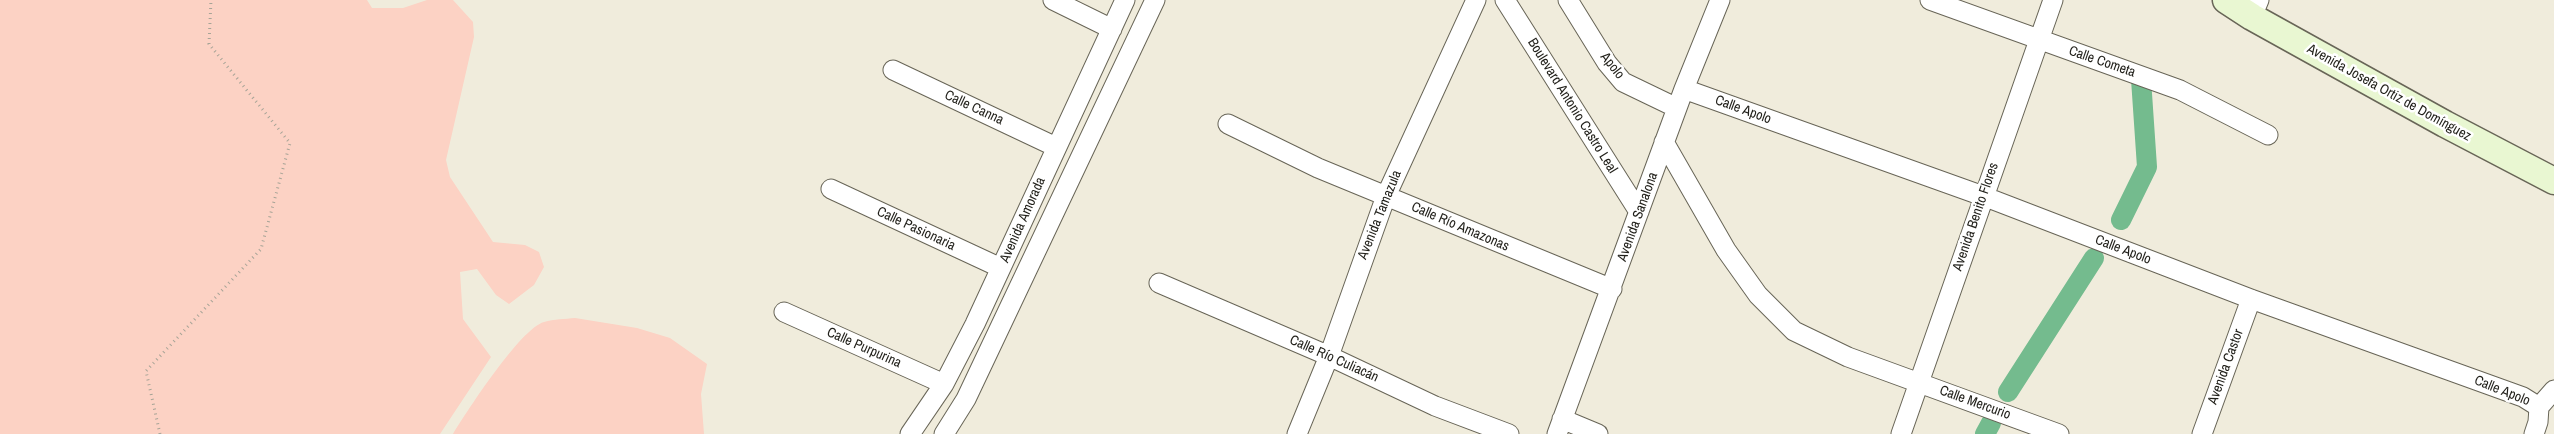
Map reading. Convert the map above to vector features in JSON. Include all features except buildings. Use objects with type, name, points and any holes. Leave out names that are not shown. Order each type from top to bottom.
[{"type":"street","points":[[1053,0],[1112,29]]},
{"type":"street","name":"Avenida Amorada","points":[[910,434],[944,384],[1001,268],[1125,0]]},
{"type":"street","name":"Avenida Amorada","points":[[944,434],[966,399],[1155,0]]},
{"type":"street","name":"Avenida Tamazula","points":[[1297,434],[1329,356],[1386,196],[1476,0]]},
{"type":"street","name":"Boulevard Antonio Castro Leal","points":[[1504,0],[1639,212]]},
{"type":"street","name":"Apolo","points":[[1568,0],[1607,63],[1623,82],[1676,108]]},
{"type":"street","name":"Avenida Sanalona","points":[[1559,426],[1612,289],[1676,108],[1720,0]]},
{"type":"street","name":"Calle Cometa","points":[[1930,0],[2180,90],[2268,135]]},
{"type":"street","name":"Avenida Benito Flores","points":[[1901,434],[2053,0]]},
{"type":"street","name":"Avenida Josefa Ortiz de Domínguez","points":[[2226,0],[2255,8],[2445,124],[2553,177]]},
{"type":"street","name":"Calle Canna","points":[[893,70],[1056,147]]},
{"type":"street","name":"Calle Apolo","points":[[1684,89],[1983,196],[2251,299],[2523,397],[2538,406],[2554,390]]},
{"type":"street","name":"Calle Río Amazonas","points":[[1228,124],[1318,168],[1612,289]]},
{"type":"street","name":"Calle Mercurio","points":[[1664,142],[1726,250],[1758,295],[1794,331],[1848,357],[2060,434]]},
{"type":"street","name":"Calle Pasionaria","points":[[831,189],[1001,268]]},
{"type":"street","points":[[1020,226],[1044,236]]},
{"type":"street","name":"Calle Río Culiacán","points":[[1159,283],[1329,356],[1435,406],[1509,434]]},
{"type":"street","name":"Avenida Castor","points":[[2202,434],[2251,299]]},
{"type":"street","name":"Calle Purpurina","points":[[784,312],[944,384]]},
{"type":"street","points":[[2534,434],[2538,422],[2538,406]]},
{"type":"street","points":[[1559,426],[1598,434]]},
{"type":"path","points":[[160,434],[146,371],[261,249],[290,143],[209,44],[211,0]]},
{"type":"shaded area","points":[[0,0],[367,0],[372,8],[403,8],[427,0],[453,0],[473,22],[474,37],[446,160],[450,177],[493,242],[525,245],[539,252],[544,267],[534,285],[509,304],[496,295],[477,269],[460,272],[463,319],[491,357],[440,434],[0,434]]},
{"type":"shaded area","points":[[575,318],[637,328],[670,338],[707,364],[701,394],[704,434],[453,434],[495,372],[522,339],[544,322]]},
{"type":"waterway","points":[[2121,220],[2147,167],[2141,79]]},
{"type":"waterway","points":[[2008,392],[2094,258]]},
{"type":"waterway","points":[[1985,434],[1991,423]]}]
